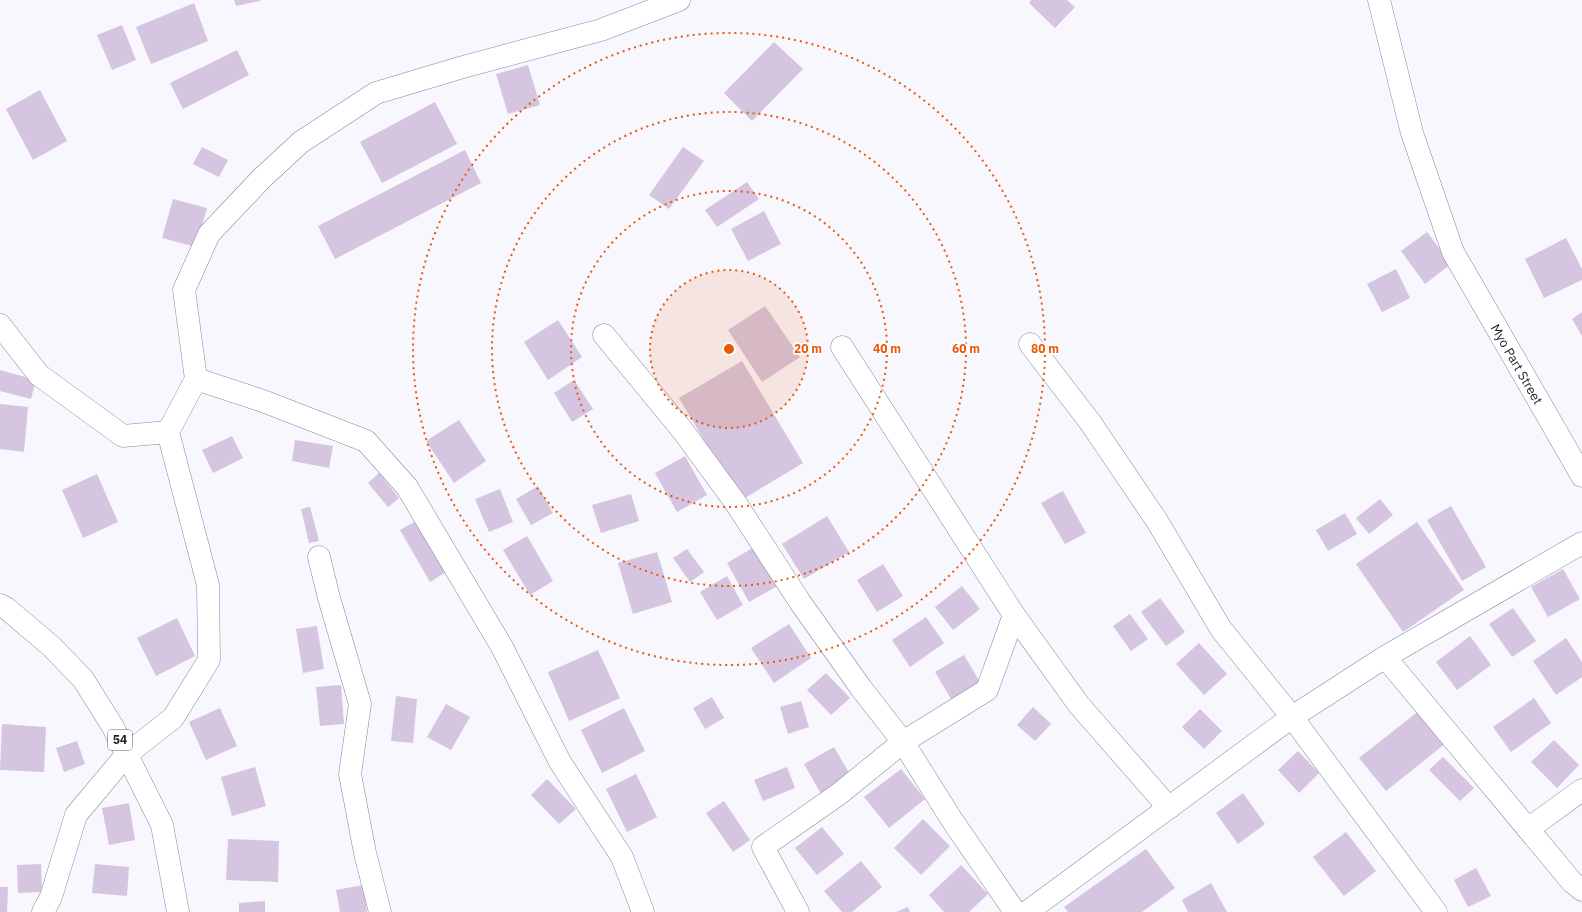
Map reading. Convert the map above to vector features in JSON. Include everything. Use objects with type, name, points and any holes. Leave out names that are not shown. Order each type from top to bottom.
[{"type":"street","points":[[43,912],[51,897],[76,814],[127,754],[173,718],[209,660],[208,585],[168,432],[196,380],[184,290],[209,234],[262,178],[300,142],[376,93],[463,67],[601,30],[680,0]]},
{"type":"street","name":"Myo Part Street","points":[[1379,0],[1412,133],[1453,252],[1582,476]]},
{"type":"street","points":[[0,325],[39,375],[123,436],[168,432]]},
{"type":"street","points":[[604,334],[683,431],[735,502],[800,602],[861,688],[903,742],[952,820],[1015,912]]},
{"type":"street","points":[[1030,344],[1090,422],[1153,515],[1221,629],[1292,717],[1436,912]]},
{"type":"street","points":[[842,347],[1014,615],[1079,705],[1169,808]]},
{"type":"street","points":[[196,380],[263,401],[366,441],[407,486],[502,647],[560,762],[622,857],[643,912]]},
{"type":"street","points":[[1027,912],[1292,717],[1385,657],[1582,542]]},
{"type":"street","points":[[319,557],[329,598],[360,704],[350,774],[365,853],[380,912]]},
{"type":"street","name":"54","points":[[0,605],[6,608],[50,646],[83,679],[113,727],[162,825],[178,912]]},
{"type":"street","points":[[798,912],[763,847],[839,794],[903,742],[987,690],[1014,615]]},
{"type":"street","points":[[1385,657],[1572,882],[1582,890]]},
{"type":"street","points":[[1528,829],[1582,790]]},
{"type":"building","points":[[234,0],[260,0],[260,1],[236,6]]},
{"type":"building","points":[[1031,0],[1067,0],[1075,7],[1055,28],[1029,3]]},
{"type":"building","points":[[194,3],[208,41],[151,64],[136,27]]},
{"type":"building","points":[[122,25],[136,60],[112,70],[97,35]]},
{"type":"building","points":[[774,42],[803,69],[752,121],[724,93]]},
{"type":"building","points":[[237,50],[249,75],[183,109],[170,83]]},
{"type":"building","points":[[528,65],[540,105],[508,114],[496,74]]},
{"type":"building","points":[[40,90],[67,141],[33,160],[6,109]]},
{"type":"building","points":[[435,102],[457,144],[382,183],[360,142]]},
{"type":"building","points":[[202,147],[228,160],[219,177],[193,164]]},
{"type":"building","points":[[683,147],[704,161],[669,209],[649,195]]},
{"type":"building","points":[[465,150],[481,183],[335,259],[318,226]]},
{"type":"building","points":[[747,182],[759,199],[717,227],[705,210]]},
{"type":"building","points":[[173,199],[207,208],[196,247],[162,238]]},
{"type":"building","points":[[764,211],[781,244],[748,261],[731,229]]},
{"type":"building","points":[[1427,232],[1451,264],[1425,284],[1401,251]]},
{"type":"building","points":[[1566,238],[1582,269],[1582,280],[1544,298],[1525,259]]},
{"type":"building","points":[[1396,269],[1410,298],[1382,312],[1367,284]]},
{"type":"building","points":[[765,306],[800,357],[762,382],[728,330]]},
{"type":"building","points":[[1582,312],[1582,336],[1572,319]]},
{"type":"building","points":[[558,320],[582,357],[548,380],[524,342]]},
{"type":"building","points":[[742,361],[803,463],[740,501],[679,398]]},
{"type":"building","points":[[0,370],[36,380],[31,399],[0,391]]},
{"type":"building","points":[[574,380],[593,409],[572,422],[554,393]]},
{"type":"building","points":[[0,404],[28,407],[24,452],[0,449]]},
{"type":"building","points":[[459,420],[486,461],[454,483],[426,441]]},
{"type":"building","points":[[232,436],[243,458],[213,473],[202,450]]},
{"type":"building","points":[[295,440],[333,446],[329,468],[292,461]]},
{"type":"building","points":[[685,456],[707,495],[677,512],[655,473]]},
{"type":"building","points":[[379,473],[399,498],[388,507],[368,483]]},
{"type":"building","points":[[97,474],[118,522],[83,538],[62,490]]},
{"type":"building","points":[[538,486],[553,513],[531,525],[516,499]]},
{"type":"building","points":[[500,489],[513,522],[489,532],[475,499]]},
{"type":"building","points":[[1063,491],[1086,533],[1065,544],[1041,503]]},
{"type":"building","points":[[631,494],[639,521],[601,533],[592,505]]},
{"type":"building","points":[[1380,499],[1393,515],[1369,534],[1356,518]]},
{"type":"building","points":[[1451,506],[1486,567],[1462,581],[1427,520]]},
{"type":"building","points":[[310,507],[319,541],[309,543],[301,509]]},
{"type":"building","points":[[1345,513],[1357,534],[1328,551],[1316,530]]},
{"type":"building","points":[[827,516],[849,552],[804,579],[782,544]]},
{"type":"building","points":[[421,518],[451,569],[430,582],[400,530]]},
{"type":"building","points":[[1417,522],[1464,590],[1403,632],[1356,564]]},
{"type":"building","points":[[527,536],[553,581],[530,595],[503,550]]},
{"type":"building","points":[[756,546],[779,585],[749,602],[727,563]]},
{"type":"building","points":[[687,549],[704,572],[690,582],[673,558]]},
{"type":"building","points":[[657,552],[672,602],[633,614],[618,563]]},
{"type":"building","points":[[883,564],[903,596],[877,612],[857,580]]},
{"type":"building","points":[[1563,569],[1580,599],[1548,617],[1531,587]]},
{"type":"building","points":[[727,576],[743,605],[717,620],[700,592]]},
{"type":"building","points":[[962,586],[980,609],[953,630],[935,607]]},
{"type":"building","points":[[1160,598],[1185,632],[1166,646],[1141,612]]},
{"type":"building","points":[[1513,608],[1536,641],[1512,657],[1489,624]]},
{"type":"building","points":[[1130,614],[1148,639],[1131,651],[1113,626]]},
{"type":"building","points":[[926,617],[944,643],[910,667],[892,640]]},
{"type":"building","points":[[177,618],[195,656],[156,676],[137,638]]},
{"type":"building","points":[[789,624],[811,658],[774,683],[751,648]]},
{"type":"building","points":[[317,626],[324,669],[303,673],[296,629]]},
{"type":"building","points":[[1470,636],[1491,665],[1457,690],[1436,662]]},
{"type":"building","points":[[1566,638],[1582,662],[1582,677],[1556,695],[1533,661]]},
{"type":"building","points":[[1199,643],[1227,674],[1204,695],[1176,664]]},
{"type":"building","points":[[598,650],[620,698],[569,721],[548,672]]},
{"type":"building","points":[[964,655],[983,687],[954,704],[935,672]]},
{"type":"building","points":[[826,673],[850,698],[831,715],[807,690]]},
{"type":"building","points":[[341,685],[344,724],[320,726],[316,687]]},
{"type":"building","points":[[396,696],[417,699],[413,743],[391,741]]},
{"type":"building","points":[[712,697],[724,718],[705,729],[693,708]]},
{"type":"building","points":[[1534,698],[1551,723],[1511,752],[1493,727]]},
{"type":"building","points":[[801,701],[809,727],[788,734],[780,707]]},
{"type":"building","points":[[446,704],[470,717],[451,750],[427,737]]},
{"type":"building","points":[[1033,707],[1051,724],[1035,741],[1017,725]]},
{"type":"building","points":[[220,708],[237,746],[206,760],[189,722]]},
{"type":"building","points":[[624,708],[645,751],[602,773],[581,730]]},
{"type":"building","points":[[1200,709],[1222,731],[1204,749],[1182,727]]},
{"type":"building","points":[[1420,710],[1446,743],[1386,791],[1359,758]]},
{"type":"building","points":[[2,724],[46,727],[44,772],[0,770]]},
{"type":"building","points":[[1554,740],[1579,765],[1557,788],[1531,762]]},
{"type":"building","points":[[77,741],[85,764],[64,772],[56,748]]},
{"type":"building","points":[[834,747],[851,776],[821,794],[804,764]]},
{"type":"building","points":[[1298,751],[1319,773],[1299,793],[1278,770]]},
{"type":"building","points":[[1443,757],[1474,788],[1460,801],[1429,770]]},
{"type":"building","points":[[255,767],[266,806],[232,816],[221,777]]},
{"type":"building","points":[[787,767],[795,788],[763,801],[754,780]]},
{"type":"building","points":[[901,769],[925,799],[889,828],[864,797]]},
{"type":"building","points":[[636,774],[657,817],[627,832],[606,789]]},
{"type":"building","points":[[547,779],[576,809],[559,824],[531,795]]},
{"type":"building","points":[[1243,793],[1265,824],[1238,844],[1216,813]]},
{"type":"building","points":[[724,801],[750,840],[733,852],[706,813]]},
{"type":"building","points":[[129,803],[135,840],[109,845],[102,808]]},
{"type":"building","points":[[923,819],[950,846],[921,875],[894,848]]},
{"type":"building","points":[[822,827],[844,854],[817,875],[795,848]]},
{"type":"building","points":[[1346,832],[1376,871],[1344,896],[1313,857]]},
{"type":"building","points":[[228,839],[279,841],[278,882],[226,880]]},
{"type":"building","points":[[1146,849],[1175,888],[1142,912],[1068,912],[1064,907]]},
{"type":"building","points":[[861,861],[882,887],[852,912],[842,912],[824,891]]},
{"type":"building","points":[[41,864],[42,892],[18,893],[17,865]]},
{"type":"building","points":[[95,864],[129,867],[127,896],[92,893]]},
{"type":"building","points":[[961,865],[988,894],[969,912],[944,912],[929,895]]},
{"type":"building","points":[[1476,868],[1491,896],[1468,907],[1454,880]]},
{"type":"building","points":[[1211,883],[1227,912],[1188,912],[1182,900]]},
{"type":"building","points":[[363,885],[367,912],[340,912],[336,890]]},
{"type":"building","points":[[0,887],[8,887],[7,912],[0,912]]},
{"type":"building","points":[[265,901],[265,912],[239,912],[239,903]]},
{"type":"building","points":[[908,907],[910,912],[896,912]]}]
